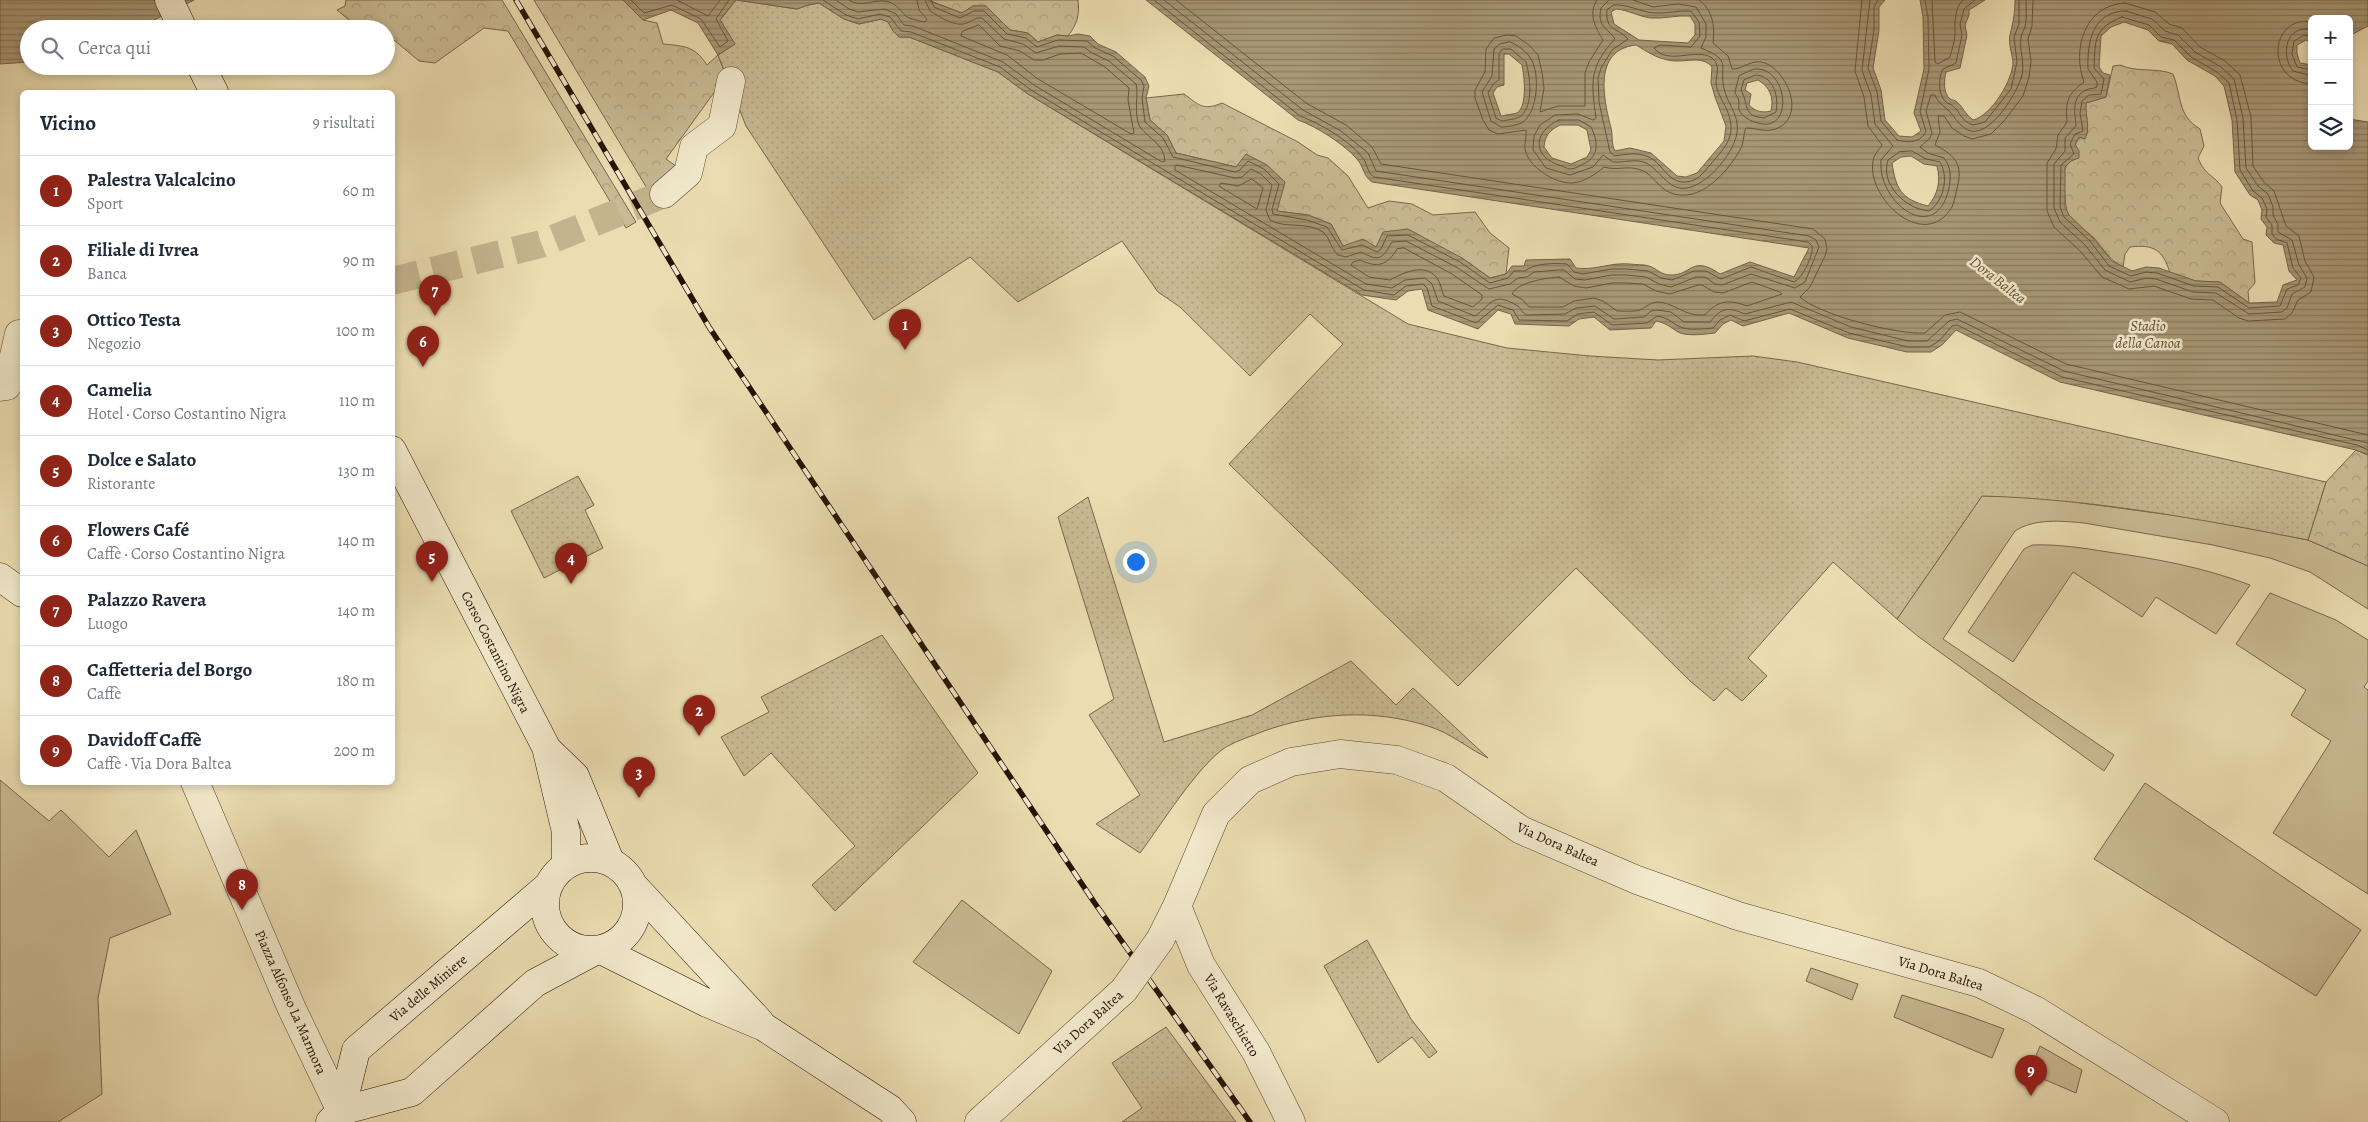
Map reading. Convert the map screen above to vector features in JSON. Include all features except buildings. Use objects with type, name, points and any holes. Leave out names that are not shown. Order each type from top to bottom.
[{"type":"street","points":[[169,0],[179,20]]},
{"type":"street","points":[[206,75],[213,90]]},
{"type":"street","points":[[664,194],[688,174],[694,147],[722,126],[731,82]]},
{"type":"street","points":[[0,387],[7,386],[19,334]]},
{"type":"street","name":"Corso Costantino Nigra","points":[[395,456],[546,747],[566,832],[557,875]]},
{"type":"street","points":[[0,577],[20,592]]},
{"type":"street","name":"Corso Costantino Nigra","points":[[546,747],[575,776],[610,861]]},
{"type":"street","name":"Via Dora Baltea","points":[[979,1122],[1124,990],[1160,940],[1177,906],[1216,814],[1250,780],[1291,762],[1340,754],[1397,760],[1446,778],[1521,830],[1637,880],[1738,916],[1979,983],[2035,1010],[2202,1119]]},
{"type":"street","name":"Piazza Alfonso La Marmora","points":[[197,785],[292,1009],[335,1117]]},
{"type":"street","points":[[764,1027],[634,886],[622,868],[610,861],[595,857],[584,858],[557,875],[545,908],[548,921],[556,934],[574,946],[598,950],[707,1003],[764,1027],[890,1110],[902,1122]]},
{"type":"street","name":"Via delle Miniere","points":[[335,1117],[356,1050],[557,875]]},
{"type":"street","points":[[335,1117],[412,1092],[534,983],[617,942],[634,922],[637,909],[634,886]]},
{"type":"street","name":"Via Ravaschietto","points":[[1177,906],[1201,965],[1256,1052],[1291,1122]]},
{"type":"green space","points":[[346,0],[502,0],[636,222],[626,228],[508,31],[484,28],[435,63],[419,61],[395,41],[395,20],[349,20],[337,10],[345,6]]},
{"type":"green space","points":[[534,0],[623,0],[643,20],[657,23],[663,44],[688,48],[698,54],[707,65],[718,55],[726,76],[666,159],[676,166],[648,190]]},
{"type":"green space","points":[[736,0],[797,9],[819,3],[844,19],[859,24],[881,19],[888,22],[899,37],[909,37],[998,72],[1028,94],[1408,324],[1507,348],[1658,360],[1753,356],[1797,362],[2326,482],[2308,540],[2146,511],[2064,501],[1982,496],[1897,619],[1833,562],[1748,658],[1767,676],[1742,701],[1726,688],[1714,701],[1690,681],[1576,568],[1458,686],[1229,464],[1343,344],[1310,314],[1250,376],[1180,307],[1158,292],[1122,241],[1018,302],[970,257],[874,320],[746,126],[718,55],[735,44],[720,20]]},
{"type":"green space","points":[[928,0],[1078,0],[1079,10],[1076,23],[1068,36],[1057,35],[1038,42],[1028,33],[1010,30],[986,6],[973,6],[962,13]]},
{"type":"green space","points":[[2120,65],[2133,69],[2173,74],[2184,112],[2187,118],[2200,129],[2204,146],[2198,158],[2206,172],[2222,187],[2220,203],[2243,239],[2252,242],[2255,283],[2248,291],[2249,303],[2220,282],[2196,281],[2170,273],[2161,254],[2151,248],[2130,247],[2125,254],[2123,267],[2110,258],[2094,238],[2068,214],[2064,178],[2065,169],[2071,160],[2077,141],[2088,133],[2085,113],[2086,103],[2106,97],[2113,66]]},
{"type":"green space","points":[[1184,94],[1206,107],[1222,103],[1298,142],[1317,155],[1328,158],[1348,176],[1368,208],[1389,201],[1412,204],[1433,215],[1475,212],[1490,233],[1509,248],[1506,274],[1490,278],[1462,258],[1343,246],[1331,224],[1308,215],[1276,211],[1236,167],[1176,153],[1167,135],[1150,120],[1146,98]]},
{"type":"green space","points":[[2356,450],[2368,455],[2368,566],[2308,540],[2326,482]]},
{"type":"green space","points":[[578,476],[594,505],[585,510],[603,548],[544,578],[511,511]]},
{"type":"green space","points":[[1982,496],[2037,497],[2201,519],[2308,540],[2368,566],[2368,609],[2310,572],[2270,558],[2213,545],[2084,523],[2040,522],[2015,531],[1943,639],[2114,755],[2104,771],[1897,619]]},
{"type":"green space","points":[[1088,497],[1164,742],[1252,715],[1351,661],[1396,705],[1413,688],[1488,758],[1436,729],[1387,717],[1346,715],[1305,720],[1284,725],[1235,742],[1215,756],[1180,796],[1140,853],[1096,824],[1140,795],[1089,715],[1114,699],[1058,517]]},
{"type":"green space","points":[[2032,545],[2080,548],[2162,561],[2197,568],[2250,585],[2216,634],[2156,597],[2142,617],[2073,572],[2013,662],[1968,632],[2024,549]]},
{"type":"green space","points":[[2270,593],[2336,620],[2368,640],[2368,681],[2364,687],[2368,690],[2368,894],[2273,833],[2331,741],[2291,715],[2306,690],[2236,644]]},
{"type":"green space","points":[[882,635],[978,773],[835,911],[812,885],[855,846],[771,753],[744,776],[721,737],[769,712],[761,697]]},
{"type":"green space","points":[[0,780],[49,821],[61,810],[109,857],[136,830],[171,914],[110,938],[98,998],[102,1094],[58,1122],[0,1122]]},
{"type":"green space","points":[[2145,783],[2361,930],[2316,996],[2094,859]]},
{"type":"green space","points":[[962,900],[1052,971],[1019,1034],[913,962]]},
{"type":"green space","points":[[1367,940],[1411,1019],[1437,1052],[1429,1058],[1412,1037],[1378,1063],[1324,966]]},
{"type":"green space","points":[[1811,968],[1858,984],[1852,1000],[1806,981]]},
{"type":"green space","points":[[1902,995],[2004,1029],[1992,1058],[1894,1017]]},
{"type":"green space","points":[[1166,1027],[1236,1122],[1122,1122],[1142,1108],[1112,1063]]},
{"type":"green space","points":[[2040,1046],[2082,1070],[2076,1093],[2029,1073]]},
{"type":"water","points":[[0,0],[194,0],[154,20],[20,20],[20,63],[0,64]]},
{"type":"water","points":[[623,0],[736,0],[720,20],[735,44],[718,55],[698,23],[671,10],[643,20]]},
{"type":"water","points":[[737,0],[927,0],[962,13],[973,6],[986,6],[1010,30],[1028,33],[1038,42],[1057,35],[1068,36],[1078,34],[1090,36],[1098,44],[1116,52],[1145,77],[1149,86],[1146,98],[1150,120],[1167,135],[1176,153],[1236,167],[1246,154],[1267,165],[1285,182],[1277,211],[1308,215],[1331,224],[1343,246],[1363,239],[1376,247],[1383,232],[1408,229],[1462,258],[1490,278],[1506,274],[1512,266],[1524,266],[1526,260],[1570,259],[1576,268],[1583,269],[1616,264],[1642,265],[1670,275],[1697,266],[1710,268],[1720,274],[1750,262],[1794,277],[1809,248],[1372,182],[1357,159],[1338,142],[1298,120],[1146,0],[1885,0],[1879,7],[1879,30],[1873,68],[1881,90],[1885,120],[1899,136],[1912,137],[1921,131],[1914,113],[1924,69],[1923,17],[1920,0],[1985,0],[1969,10],[1965,25],[1967,35],[1960,68],[1946,72],[1945,79],[1945,90],[1950,99],[1957,102],[1973,120],[1987,112],[1994,105],[2009,78],[2013,62],[2010,38],[2015,0],[2368,0],[2368,26],[2353,34],[2353,15],[2308,15],[2308,41],[2297,45],[2297,54],[2300,63],[2308,64],[2308,150],[2353,150],[2353,120],[2368,122],[2368,455],[2356,450],[2060,382],[1956,330],[1942,345],[1931,352],[1907,352],[1848,338],[1789,313],[1743,326],[1731,320],[1723,324],[1715,333],[1691,335],[1682,334],[1656,321],[1651,328],[1610,330],[1594,317],[1579,319],[1569,326],[1515,324],[1511,314],[1498,310],[1478,329],[1428,310],[1422,289],[1408,291],[1396,300],[1362,295],[1028,94],[998,72],[909,37],[899,37],[888,22],[881,19],[859,24],[844,19],[819,3],[797,9]],"holes":[[[1616,9],[1650,18],[1690,16],[1695,24],[1695,35],[1688,43],[1639,40],[1614,24],[1611,12]],[[2124,22],[2148,30],[2159,41],[2172,44],[2187,60],[2215,76],[2224,86],[2232,120],[2235,172],[2250,195],[2258,200],[2262,210],[2261,219],[2267,227],[2266,235],[2274,243],[2283,245],[2289,271],[2297,280],[2283,285],[2277,302],[2249,303],[2220,282],[2196,281],[2159,268],[2146,267],[2132,271],[2112,261],[2093,238],[2069,215],[2065,207],[2065,167],[2071,161],[2079,158],[2079,151],[2075,144],[2079,137],[2085,139],[2087,135],[2086,103],[2106,97],[2110,75],[2103,73],[2099,67],[2101,36],[2111,27]],[[1636,45],[1664,59],[1674,61],[1698,60],[1708,63],[1712,67],[1711,83],[1726,126],[1724,141],[1697,173],[1686,177],[1677,176],[1651,153],[1630,148],[1615,151],[1604,91],[1604,78],[1607,66],[1613,56],[1622,49]],[[1504,54],[1509,54],[1522,65],[1524,97],[1523,104],[1517,113],[1501,116],[1493,93],[1497,87],[1504,85]],[[1758,80],[1766,86],[1772,101],[1771,111],[1759,111],[1749,105],[1751,94],[1745,90],[1747,83]],[[1560,125],[1578,125],[1587,130],[1591,150],[1587,157],[1571,164],[1552,158],[1544,147],[1549,133]],[[1911,156],[1924,164],[1937,166],[1938,187],[1928,206],[1912,200],[1901,192],[1892,163],[1901,157]]]},
{"type":"tunnel","points":[[395,280],[541,244],[664,194]]},
{"type":"railway","points":[[516,0],[709,327],[1094,902],[1250,1122]]},
{"type":"place","name":"Palazzo Ravera","points":[[435,316]]},
{"type":"place","name":"Palestra Valcalcino","points":[[905,350]]},
{"type":"place","name":"Flowers Café","points":[[423,367]]},
{"type":"place","name":"Dolce e Salato","points":[[432,582]]},
{"type":"place","name":"Camelia","points":[[571,584]]},
{"type":"place","name":"Filiale di Ivrea","points":[[699,736]]},
{"type":"place","name":"Ottico Testa","points":[[639,798]]},
{"type":"place","name":"Caffetteria del Borgo","points":[[242,910]]},
{"type":"place","name":"Davidoff Caffè","points":[[2031,1096]]},
{"type":"water label","name":"Dora Baltea","points":[[1998,280]]},
{"type":"water label","name":"Stadio della Canoa","points":[[2148,334]]}]
